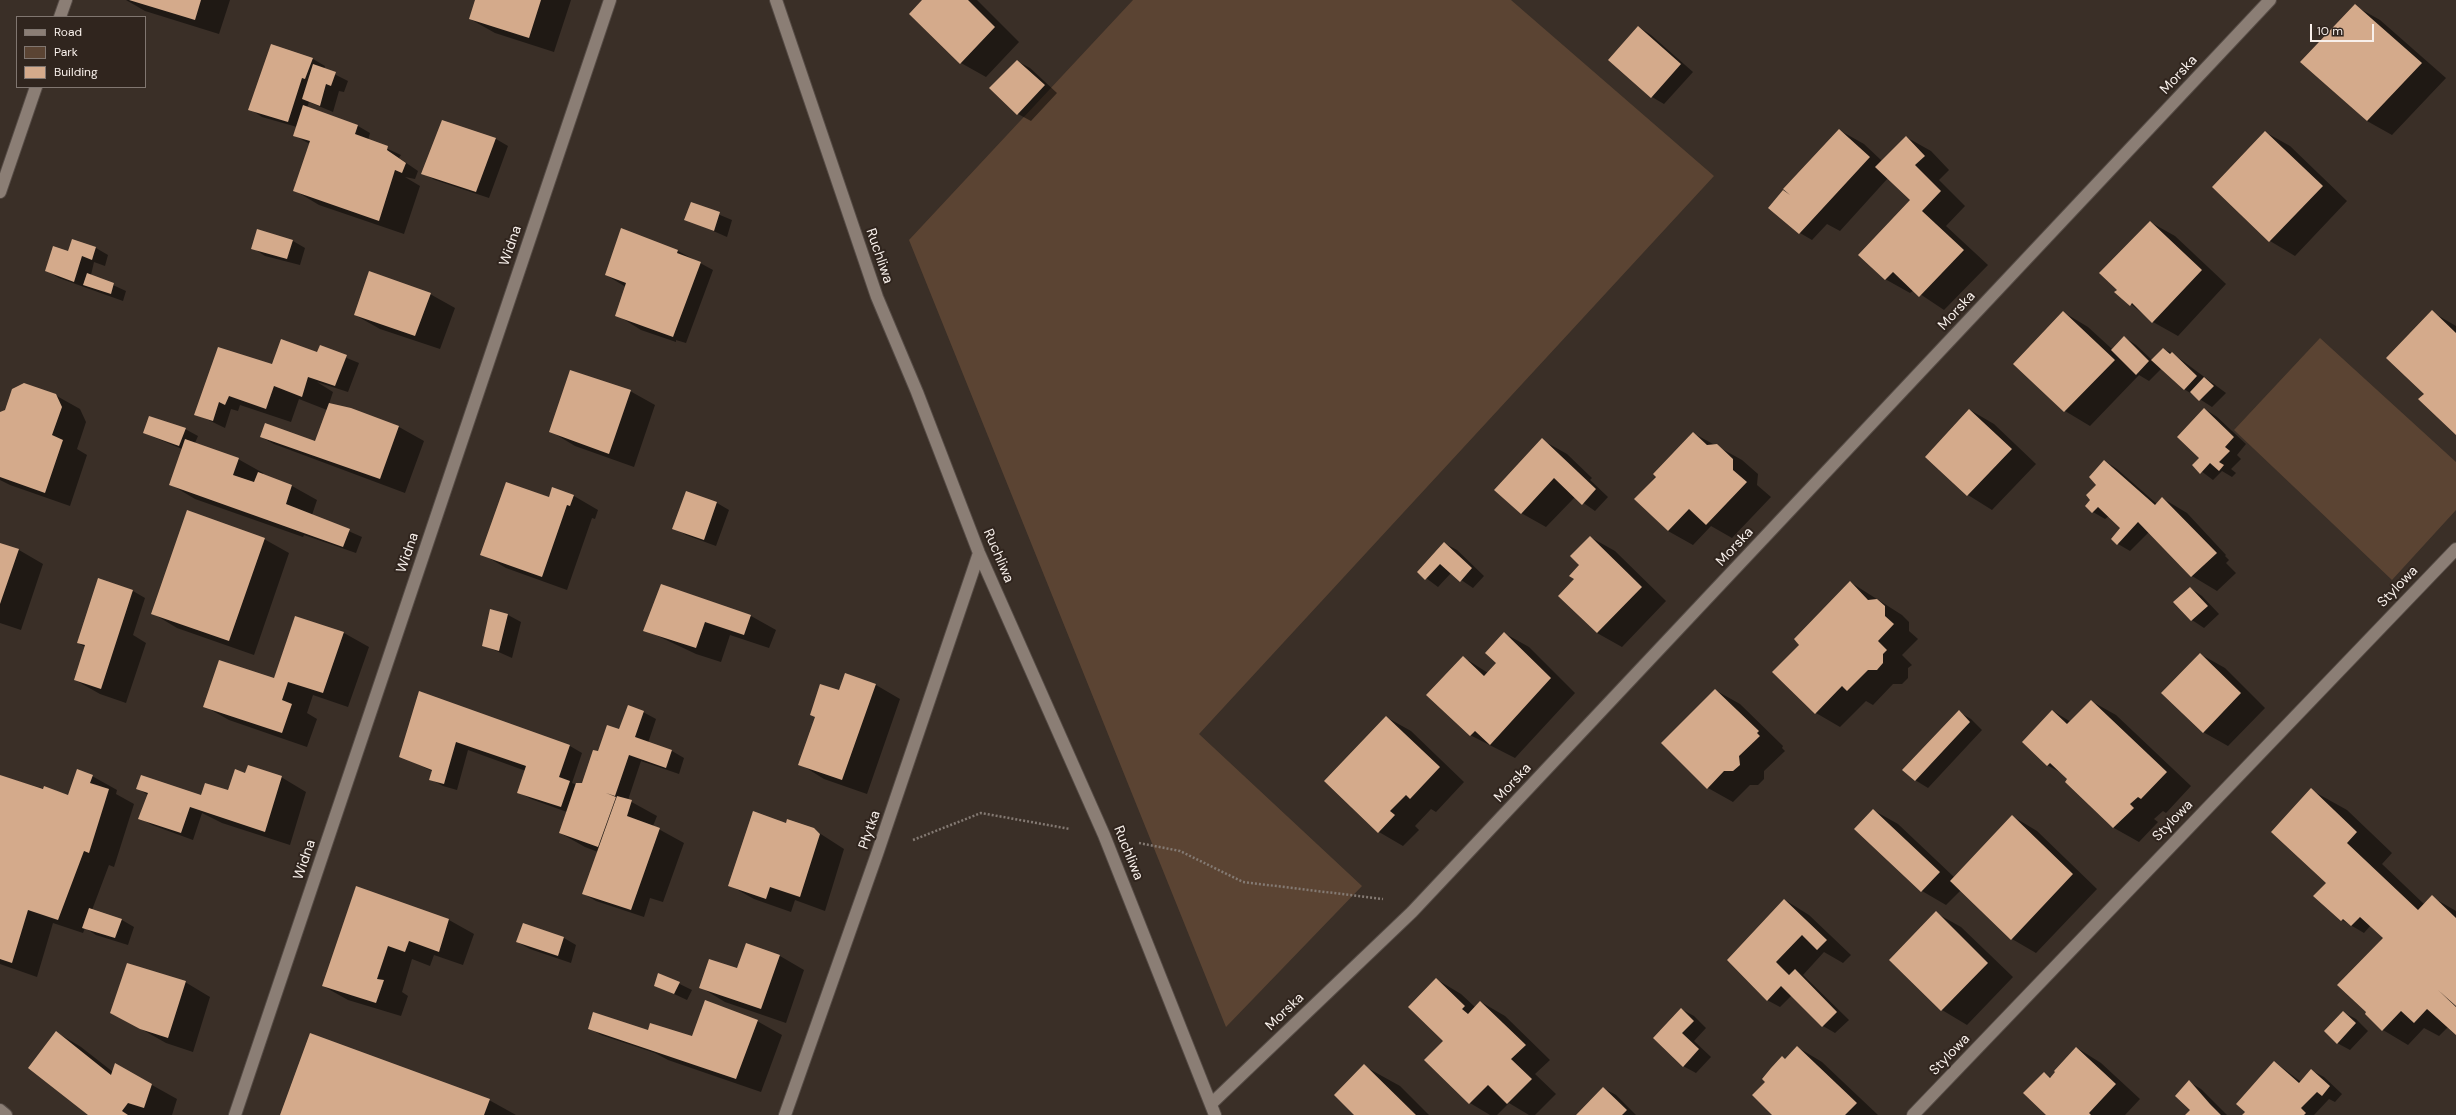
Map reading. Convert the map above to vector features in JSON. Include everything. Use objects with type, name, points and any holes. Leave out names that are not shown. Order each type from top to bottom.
[{"type":"street","points":[[60,16],[66,0]]},
{"type":"street","name":"Widna","points":[[235,1115],[610,0]]},
{"type":"street","name":"Morska","points":[[1213,1110],[1412,912],[2270,0]]},
{"type":"street","name":"Ruchliwa","points":[[779,1],[877,297],[979,552],[1104,835],[1213,1110]]},
{"type":"street","points":[[0,192],[36,88]]},
{"type":"street","name":"Stylowa","points":[[1913,1115],[2456,549]]},
{"type":"street","name":"Płytka","points":[[785,1115],[877,854],[979,552]]},
{"type":"street","points":[[0,1110],[6,1115]]},
{"type":"green space","points":[[1133,0],[1511,0],[1714,176],[1199,734],[1362,886],[1226,1027],[909,240]]},
{"type":"green space","points":[[2320,338],[2456,462],[2456,510],[2392,580],[2234,430]]},
{"type":"building","points":[[129,0],[201,0],[195,20]]},
{"type":"building","points":[[475,0],[541,0],[529,38],[469,19]]},
{"type":"building","points":[[922,0],[968,0],[995,27],[960,64],[909,14]]},
{"type":"building","points":[[2355,4],[2422,63],[2367,121],[2300,62]]},
{"type":"building","points":[[1638,26],[1681,64],[1651,98],[1608,60]]},
{"type":"building","points":[[271,44],[313,58],[305,79],[302,78],[288,122],[248,110]]},
{"type":"building","points":[[1017,60],[1045,85],[1017,115],[989,88]]},
{"type":"building","points":[[313,64],[336,72],[331,86],[326,84],[320,106],[302,99]]},
{"type":"building","points":[[303,105],[358,125],[355,134],[388,146],[387,150],[406,163],[402,173],[395,170],[379,221],[293,191],[310,141],[293,136]]},
{"type":"building","points":[[442,120],[496,138],[476,192],[421,174]]},
{"type":"building","points":[[1839,129],[1870,157],[1799,234],[1768,208],[1783,190],[1790,195],[1783,189]]},
{"type":"building","points":[[2265,131],[2323,186],[2269,242],[2212,187]]},
{"type":"building","points":[[1906,136],[1925,156],[1915,165],[1941,191],[1922,211],[1964,250],[1919,297],[1893,272],[1885,280],[1858,255],[1910,200],[1875,167]]},
{"type":"building","points":[[691,202],[720,212],[714,231],[684,220]]},
{"type":"building","points":[[2150,221],[2202,270],[2152,323],[2132,303],[2130,306],[2114,292],[2117,290],[2099,273]]},
{"type":"building","points":[[621,228],[678,250],[677,253],[701,262],[673,337],[615,316],[626,283],[605,275]]},
{"type":"building","points":[[257,229],[293,240],[287,259],[251,249]]},
{"type":"building","points":[[72,239],[96,247],[92,260],[82,256],[74,282],[45,271],[53,246],[68,251]]},
{"type":"building","points":[[369,271],[431,293],[415,336],[354,315]]},
{"type":"building","points":[[87,273],[114,283],[111,294],[83,285]]},
{"type":"building","points":[[2432,310],[2456,333],[2456,435],[2418,399],[2424,394],[2386,358]]},
{"type":"building","points":[[2063,311],[2115,360],[2064,412],[2013,364]]},
{"type":"building","points":[[2124,336],[2149,361],[2136,375],[2111,350]]},
{"type":"building","points":[[281,339],[317,352],[320,345],[347,355],[335,386],[308,377],[302,397],[274,386],[266,409],[229,396],[225,405],[219,402],[213,421],[194,415],[218,347],[272,364]]},
{"type":"building","points":[[2163,348],[2170,354],[2172,352],[2197,376],[2184,390],[2151,360]]},
{"type":"building","points":[[570,370],[631,390],[609,454],[549,432]]},
{"type":"building","points":[[2204,377],[2214,386],[2199,401],[2190,392]]},
{"type":"building","points":[[24,383],[56,394],[62,407],[52,435],[63,440],[45,493],[0,477],[0,412],[5,410],[12,389]]},
{"type":"building","points":[[329,403],[351,408],[399,426],[380,479],[260,437],[265,423],[315,441]]},
{"type":"building","points":[[2204,408],[2234,437],[2225,447],[2230,451],[2219,462],[2224,465],[2219,471],[2210,463],[2200,474],[2192,465],[2199,458],[2177,437]]},
{"type":"building","points":[[1969,409],[2012,449],[1967,496],[1925,457]]},
{"type":"building","points":[[149,416],[186,428],[179,446],[143,433]]},
{"type":"building","points":[[1693,432],[1707,445],[1717,444],[1733,459],[1733,470],[1747,482],[1706,525],[1689,509],[1668,531],[1634,499],[1656,477],[1653,474]]},
{"type":"building","points":[[1542,438],[1596,489],[1582,505],[1554,478],[1521,514],[1494,490]]},
{"type":"building","points":[[185,439],[239,458],[233,475],[254,482],[258,472],[292,485],[286,504],[350,529],[343,547],[169,485]]},
{"type":"building","points":[[2104,460],[2155,505],[2162,497],[2217,553],[2191,577],[2138,522],[2117,545],[2111,539],[2120,528],[2098,507],[2092,513],[2085,506],[2090,500],[2086,495],[2096,485],[2089,477]]},
{"type":"building","points":[[506,482],[549,497],[552,487],[574,495],[570,506],[567,505],[542,577],[480,555]]},
{"type":"building","points":[[686,491],[717,502],[704,540],[672,529]]},
{"type":"building","points":[[187,510],[265,538],[229,641],[151,614]]},
{"type":"building","points":[[1590,536],[1642,587],[1597,633],[1558,596],[1574,579],[1569,576],[1579,565],[1570,556]]},
{"type":"building","points":[[1444,542],[1472,568],[1460,582],[1440,564],[1425,580],[1417,572]]},
{"type":"building","points":[[0,543],[19,549],[0,604]]},
{"type":"building","points":[[98,578],[133,590],[101,689],[74,680],[85,645],[77,643]]},
{"type":"building","points":[[1850,581],[1868,600],[1877,599],[1885,606],[1885,616],[1894,624],[1878,641],[1887,650],[1883,654],[1883,663],[1877,670],[1868,670],[1847,691],[1842,686],[1815,714],[1772,672],[1799,645],[1794,639]]},
{"type":"building","points":[[661,584],[751,615],[744,635],[705,622],[696,648],[643,631]]},
{"type":"building","points":[[2190,587],[2208,606],[2191,621],[2173,602]]},
{"type":"building","points":[[490,609],[508,614],[499,651],[482,646]]},
{"type":"building","points":[[295,616],[344,632],[323,693],[288,682],[282,700],[292,704],[282,733],[203,707],[219,660],[274,678]]},
{"type":"building","points":[[1504,632],[1551,678],[1490,745],[1475,731],[1470,736],[1426,695],[1463,656],[1484,676],[1496,663],[1485,653]]},
{"type":"building","points":[[2200,653],[2241,693],[2203,733],[2161,693]]},
{"type":"building","points":[[845,673],[876,684],[842,780],[798,765],[815,717],[810,715],[820,684],[839,690]]},
{"type":"building","points":[[1715,689],[1759,731],[1757,733],[1760,736],[1739,756],[1740,765],[1733,771],[1724,771],[1707,789],[1661,743]]},
{"type":"building","points":[[419,691],[570,745],[559,777],[570,781],[561,807],[517,793],[526,766],[456,742],[444,784],[429,780],[432,770],[399,757]]},
{"type":"building","points":[[2091,700],[2167,772],[2141,799],[2138,797],[2130,804],[2134,808],[2113,828],[2065,782],[2067,779],[2050,763],[2047,766],[2022,742],[2052,710],[2067,724]]},
{"type":"building","points":[[628,705],[644,711],[635,737],[672,750],[666,768],[629,755],[615,796],[606,793],[616,797],[598,847],[559,833],[576,783],[582,783],[593,750],[598,751],[607,725],[619,729]]},
{"type":"building","points":[[1959,710],[1970,722],[1915,781],[1902,770]]},
{"type":"building","points":[[1386,716],[1440,767],[1410,799],[1406,795],[1390,811],[1395,815],[1378,833],[1324,781]]},
{"type":"building","points":[[248,765],[282,776],[265,832],[190,807],[181,833],[138,819],[148,793],[136,789],[141,775],[201,795],[205,783],[228,790],[235,769],[245,773]]},
{"type":"building","points":[[77,769],[93,775],[90,783],[109,789],[89,853],[84,851],[58,920],[28,910],[12,963],[0,959],[0,775],[43,789],[44,786],[68,795]]},
{"type":"building","points":[[2311,788],[2357,832],[2347,843],[2418,910],[2432,895],[2456,918],[2456,1006],[2438,990],[2456,1007],[2456,1035],[2427,1009],[2414,1023],[2401,1011],[2382,1031],[2365,1014],[2366,1012],[2337,985],[2383,938],[2360,917],[2351,926],[2343,919],[2341,921],[2313,896],[2326,883],[2271,832]]},
{"type":"building","points":[[617,796],[632,800],[627,816],[660,828],[631,910],[582,894]]},
{"type":"building","points":[[1873,809],[1940,872],[1921,892],[1854,829]]},
{"type":"building","points":[[753,811],[786,823],[787,819],[814,828],[820,834],[800,897],[770,887],[766,899],[728,886]]},
{"type":"building","points":[[2012,815],[2073,874],[2011,940],[1950,881]]},
{"type":"building","points":[[356,886],[449,919],[439,952],[409,941],[405,952],[388,946],[377,979],[384,980],[376,1003],[322,986]]},
{"type":"building","points":[[1784,899],[1827,940],[1817,950],[1802,935],[1776,962],[1789,975],[1795,969],[1837,1012],[1822,1027],[1781,986],[1767,1001],[1727,960]]},
{"type":"building","points":[[89,908],[122,919],[115,938],[82,928]]},
{"type":"building","points":[[1936,911],[1988,963],[1941,1011],[1889,960]]},
{"type":"building","points":[[523,923],[564,937],[558,956],[516,942]]},
{"type":"building","points":[[746,943],[780,955],[761,1009],[699,988],[709,959],[737,968]]},
{"type":"building","points":[[127,963],[186,981],[168,1038],[140,1029],[110,1013]]},
{"type":"building","points":[[658,973],[680,982],[674,994],[654,986]]},
{"type":"building","points":[[1436,978],[1465,1006],[1462,1009],[1468,1014],[1480,1001],[1526,1045],[1511,1059],[1532,1079],[1507,1104],[1488,1085],[1469,1104],[1424,1060],[1443,1041],[1408,1007]]},
{"type":"building","points":[[705,1000],[758,1020],[736,1079],[588,1029],[593,1012],[648,1030],[650,1023],[692,1036]]},
{"type":"building","points":[[1681,1008],[1694,1021],[1682,1033],[1699,1049],[1683,1067],[1653,1038]]},
{"type":"building","points":[[2343,1011],[2356,1023],[2337,1044],[2324,1031]]},
{"type":"building","points":[[56,1031],[111,1075],[115,1063],[152,1084],[144,1108],[128,1103],[122,1111],[128,1115],[88,1115],[28,1068]]},
{"type":"building","points":[[310,1033],[490,1099],[484,1115],[280,1115]]},
{"type":"building","points":[[1797,1046],[1857,1103],[1845,1115],[1772,1115],[1752,1095],[1765,1082],[1762,1079],[1782,1056],[1785,1059]]},
{"type":"building","points":[[2076,1047],[2116,1084],[2089,1113],[2091,1115],[2046,1115],[2023,1093],[2044,1072],[2050,1078],[2055,1072],[2054,1071]]},
{"type":"building","points":[[2274,1061],[2299,1083],[2311,1069],[2330,1086],[2322,1096],[2317,1092],[2301,1108],[2306,1113],[2304,1115],[2242,1115],[2245,1112],[2236,1104]]},
{"type":"building","points":[[1364,1064],[1416,1115],[1354,1115],[1334,1095]]},
{"type":"building","points":[[2189,1080],[2221,1115],[2185,1115],[2190,1110],[2175,1096]]},
{"type":"building","points":[[1603,1087],[1627,1110],[1622,1115],[1576,1115]]}]
